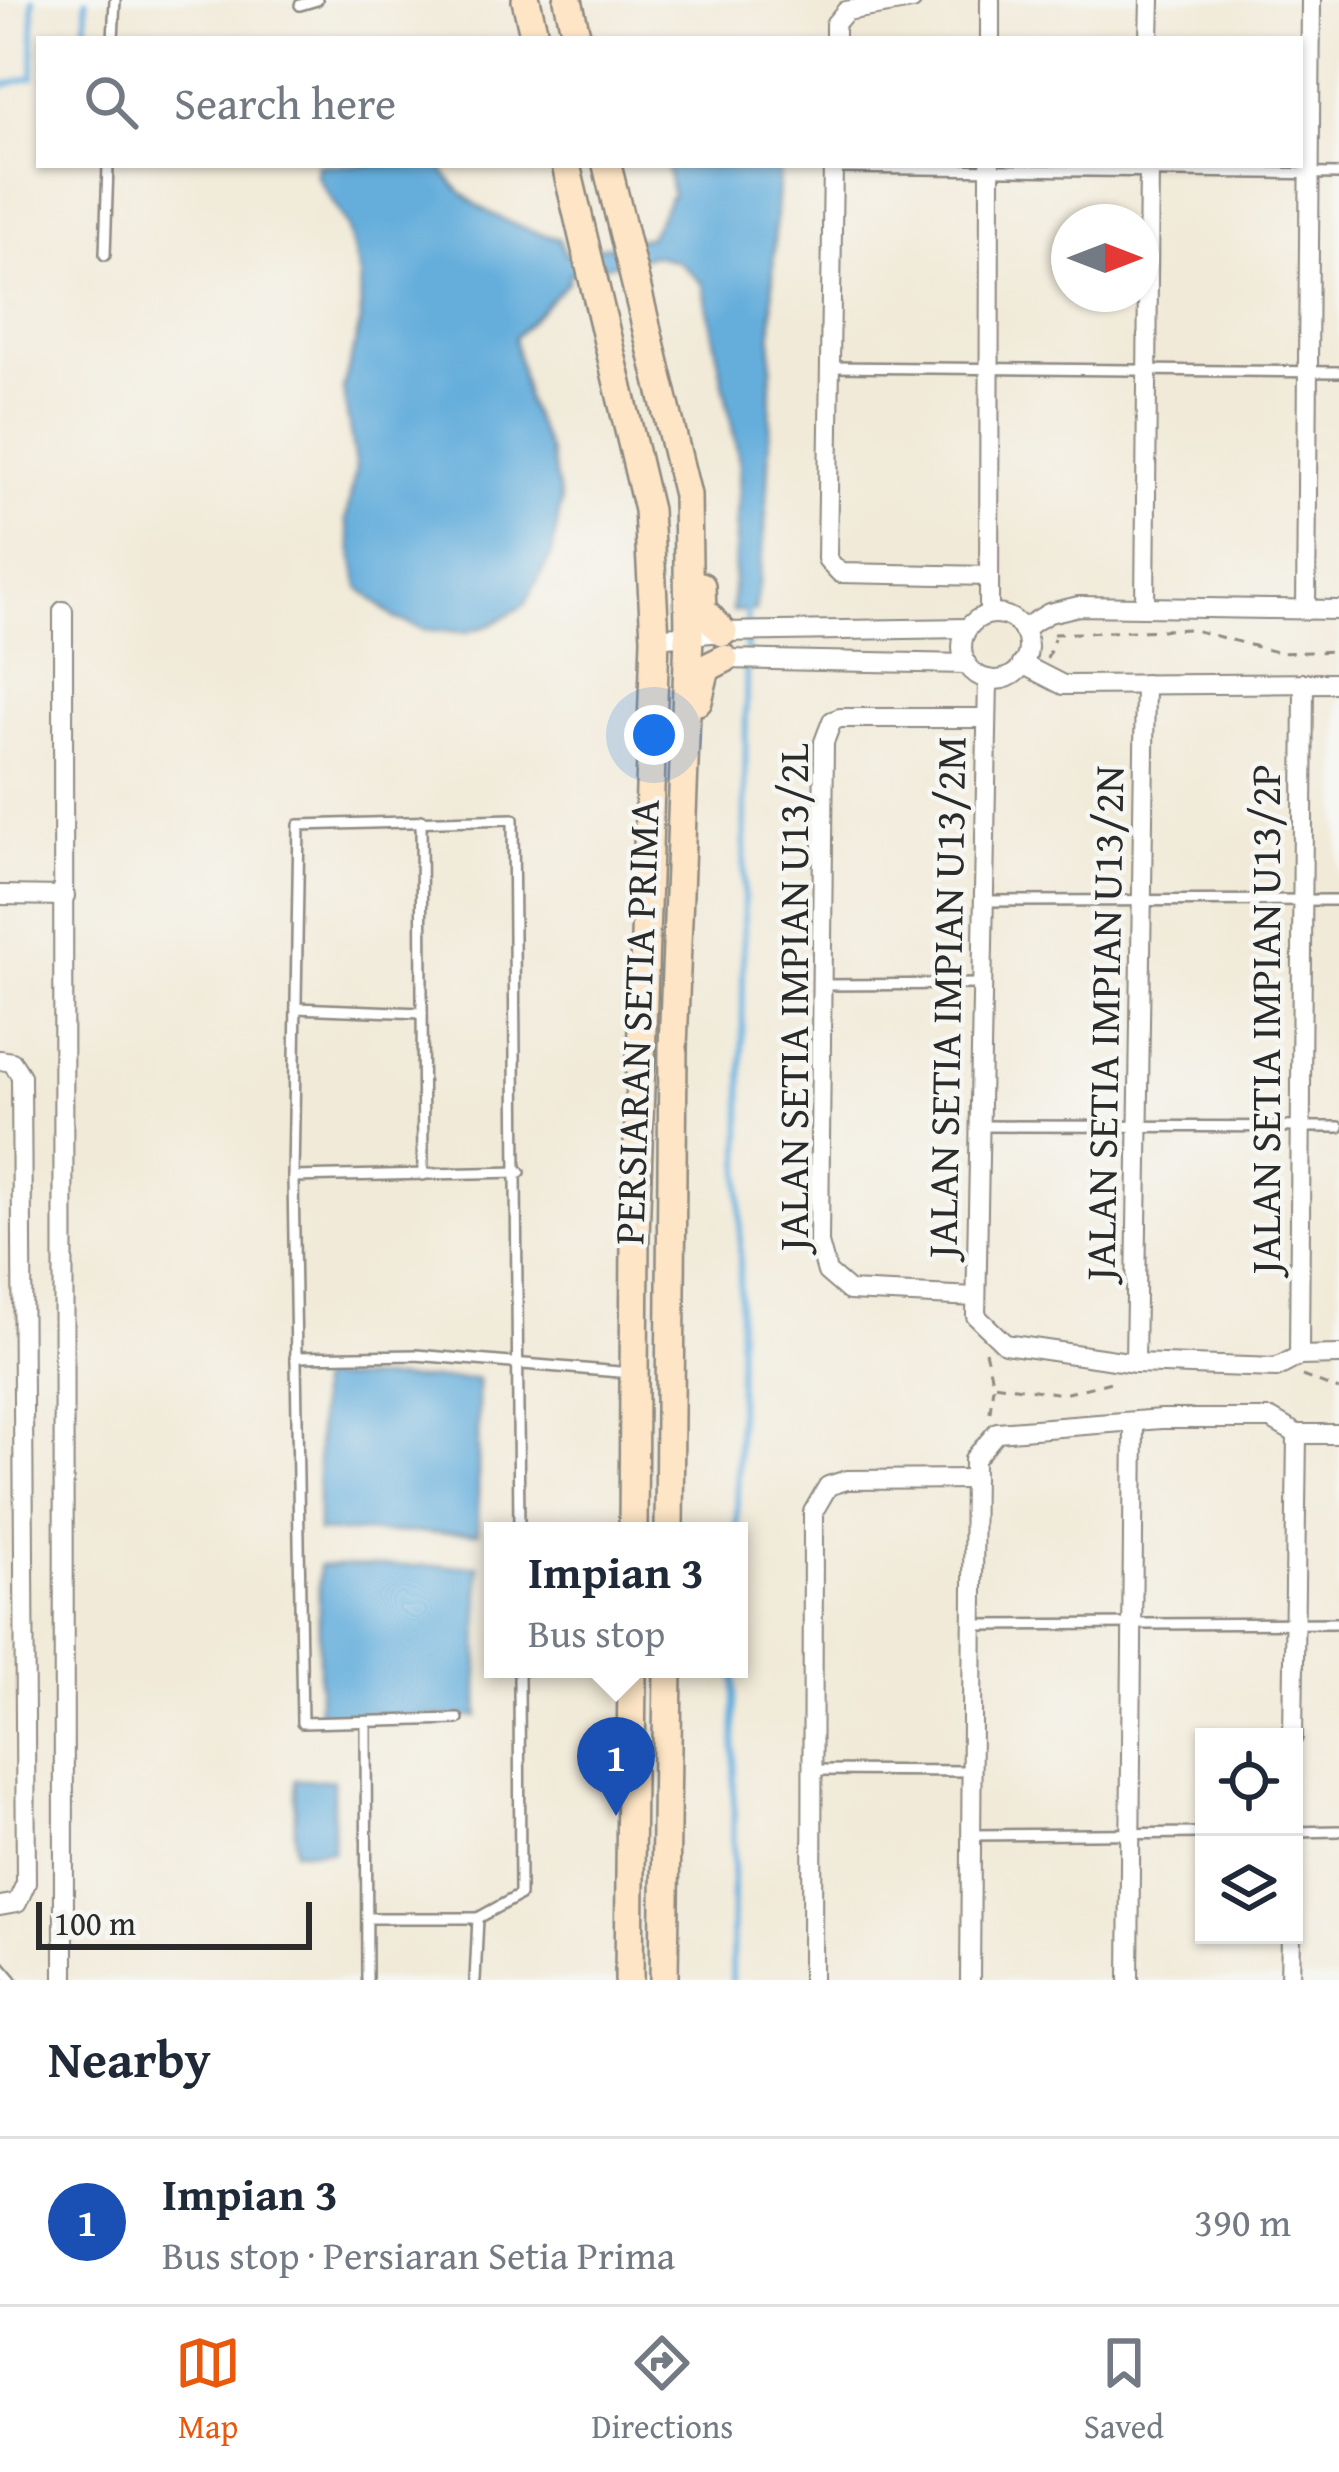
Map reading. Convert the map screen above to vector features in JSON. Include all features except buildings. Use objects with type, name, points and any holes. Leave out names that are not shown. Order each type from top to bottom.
[{"type":"street","points":[[526,0],[535,36]]},
{"type":"street","points":[[568,0],[576,35]]},
{"type":"street","points":[[576,35],[595,0]]},
{"type":"street","points":[[835,36],[836,24],[847,11],[913,0]]},
{"type":"street","points":[[990,0],[990,36]]},
{"type":"street","points":[[1150,0],[1150,36]]},
{"type":"street","points":[[1306,610],[1311,0]]},
{"type":"street","name":"PERSIARAN SETIA PRIMA","points":[[567,168],[648,510],[655,638],[635,1238],[633,1522]]},
{"type":"street","name":"PERSIARAN SETIA PRIMA","points":[[608,168],[687,495],[689,635],[683,890],[673,1048],[669,1522]]},
{"type":"street","points":[[833,168],[827,559],[840,573],[989,576]]},
{"type":"street","points":[[988,614],[990,168]]},
{"type":"street","points":[[1145,607],[1149,169]]},
{"type":"street","points":[[687,495],[701,523],[702,610],[724,641]]},
{"type":"street","points":[[1022,628],[1079,606],[1339,610]]},
{"type":"street","points":[[63,611],[64,1980]]},
{"type":"street","points":[[655,638],[689,635],[724,641],[789,659],[967,664],[988,679],[1007,677],[1022,664],[1028,646],[1022,628],[1007,616],[988,614],[967,628],[790,632],[724,641],[699,682],[696,842],[683,890]]},
{"type":"street","points":[[967,628],[962,646],[967,664]]},
{"type":"street","points":[[876,662],[877,630]]},
{"type":"street","points":[[1022,664],[1063,685],[1339,683]]},
{"type":"street","name":"JALAN SETIA IMPIAN U13/2M","points":[[976,1306],[988,679]]},
{"type":"street","name":"JALAN SETIA IMPIAN U13/2P","points":[[1299,1355],[1304,683]]},
{"type":"street","name":"JALAN SETIA IMPIAN U13/2N","points":[[1135,1363],[1145,684]]},
{"type":"street","name":"JALAN SETIA IMPIAN U13/2L","points":[[976,1306],[849,1291],[827,1272],[819,1243],[824,742],[832,721],[987,718]]},
{"type":"street","points":[[0,895],[64,896]]},
{"type":"street","points":[[635,1238],[646,1239],[654,1230],[656,1117],[673,1048]]},
{"type":"street","points":[[0,1060],[12,1062],[21,1076],[26,1882],[17,1903],[0,1906]]},
{"type":"street","points":[[0,1233],[24,1233]]},
{"type":"street","points":[[976,1306],[1005,1344],[1135,1363],[1276,1368],[1299,1355],[1339,1355]]},
{"type":"street","points":[[970,1980],[974,1459],[998,1432],[1134,1422],[1271,1419],[1297,1433],[1339,1434]]},
{"type":"street","points":[[1129,1980],[1134,1422]]},
{"type":"street","points":[[1293,1728],[1297,1433]]},
{"type":"street","points":[[812,1980],[814,1512],[828,1486],[848,1480],[974,1479]]},
{"type":"street","points":[[629,1980],[632,1678]]},
{"type":"street","points":[[664,1980],[668,1678]]},
{"type":"street","points":[[668,1712],[683,1761],[683,1980]]},
{"type":"street","points":[[1290,1980],[1291,1944]]},
{"type":"lane","points":[[113,36],[115,0]]},
{"type":"lane","points":[[300,5],[317,0]]},
{"type":"lane","points":[[105,255],[108,168]]},
{"type":"lane","points":[[1070,168],[1339,174]]},
{"type":"lane","points":[[830,367],[1339,372]]},
{"type":"lane","points":[[458,1719],[302,1724],[293,1178],[299,825],[513,819],[520,1172],[519,1522]]},
{"type":"lane","points":[[422,820],[423,1174]]},
{"type":"lane","points":[[984,901],[1339,900]]},
{"type":"lane","points":[[821,985],[982,985]]},
{"type":"lane","points":[[296,1008],[422,1013]]},
{"type":"lane","points":[[980,1126],[1339,1127]]},
{"type":"lane","points":[[293,1178],[520,1172]]},
{"type":"lane","points":[[295,1357],[416,1355],[634,1373]]},
{"type":"lane","points":[[973,1625],[1339,1623]]},
{"type":"lane","points":[[370,1918],[478,1918],[520,1895],[519,1678]]},
{"type":"lane","points":[[366,1722],[367,1980]]},
{"type":"lane","points":[[813,1771],[972,1771]]},
{"type":"lane","points":[[1303,1832],[1339,1832]]},
{"type":"lane","points":[[971,1835],[1195,1833]]},
{"type":"lane","points":[[475,1980],[478,1918]]},
{"type":"lane","points":[[0,1966],[12,1980]]},
{"type":"path","points":[[1041,617],[1054,638],[1190,628],[1280,653],[1339,651]]},
{"type":"water","points":[[317,168],[442,168],[476,204],[507,221],[559,239],[566,255],[649,237],[672,194],[668,168],[780,168],[767,498],[755,611],[732,611],[740,465],[703,284],[678,261],[654,255],[569,274],[568,282],[514,338],[527,402],[550,453],[561,502],[552,554],[524,605],[491,625],[466,632],[426,630],[394,618],[359,587],[346,519],[356,469],[343,389],[361,321],[360,276],[347,225],[317,176]]},
{"type":"water","points":[[318,1379],[478,1379],[478,1533],[318,1532]]},
{"type":"water","points":[[319,1566],[479,1566],[478,1716],[319,1716]]},
{"type":"water","points":[[295,1780],[333,1780],[333,1851],[295,1851]]},
{"type":"waterway","points":[[0,86],[33,77],[33,0]]},
{"type":"waterway","points":[[86,0],[86,36]]},
{"type":"waterway","points":[[737,1522],[747,611]]},
{"type":"waterway","points":[[732,1980],[735,1678]]},
{"type":"place","name":"Impian 3","points":[[616,1816]]}]
